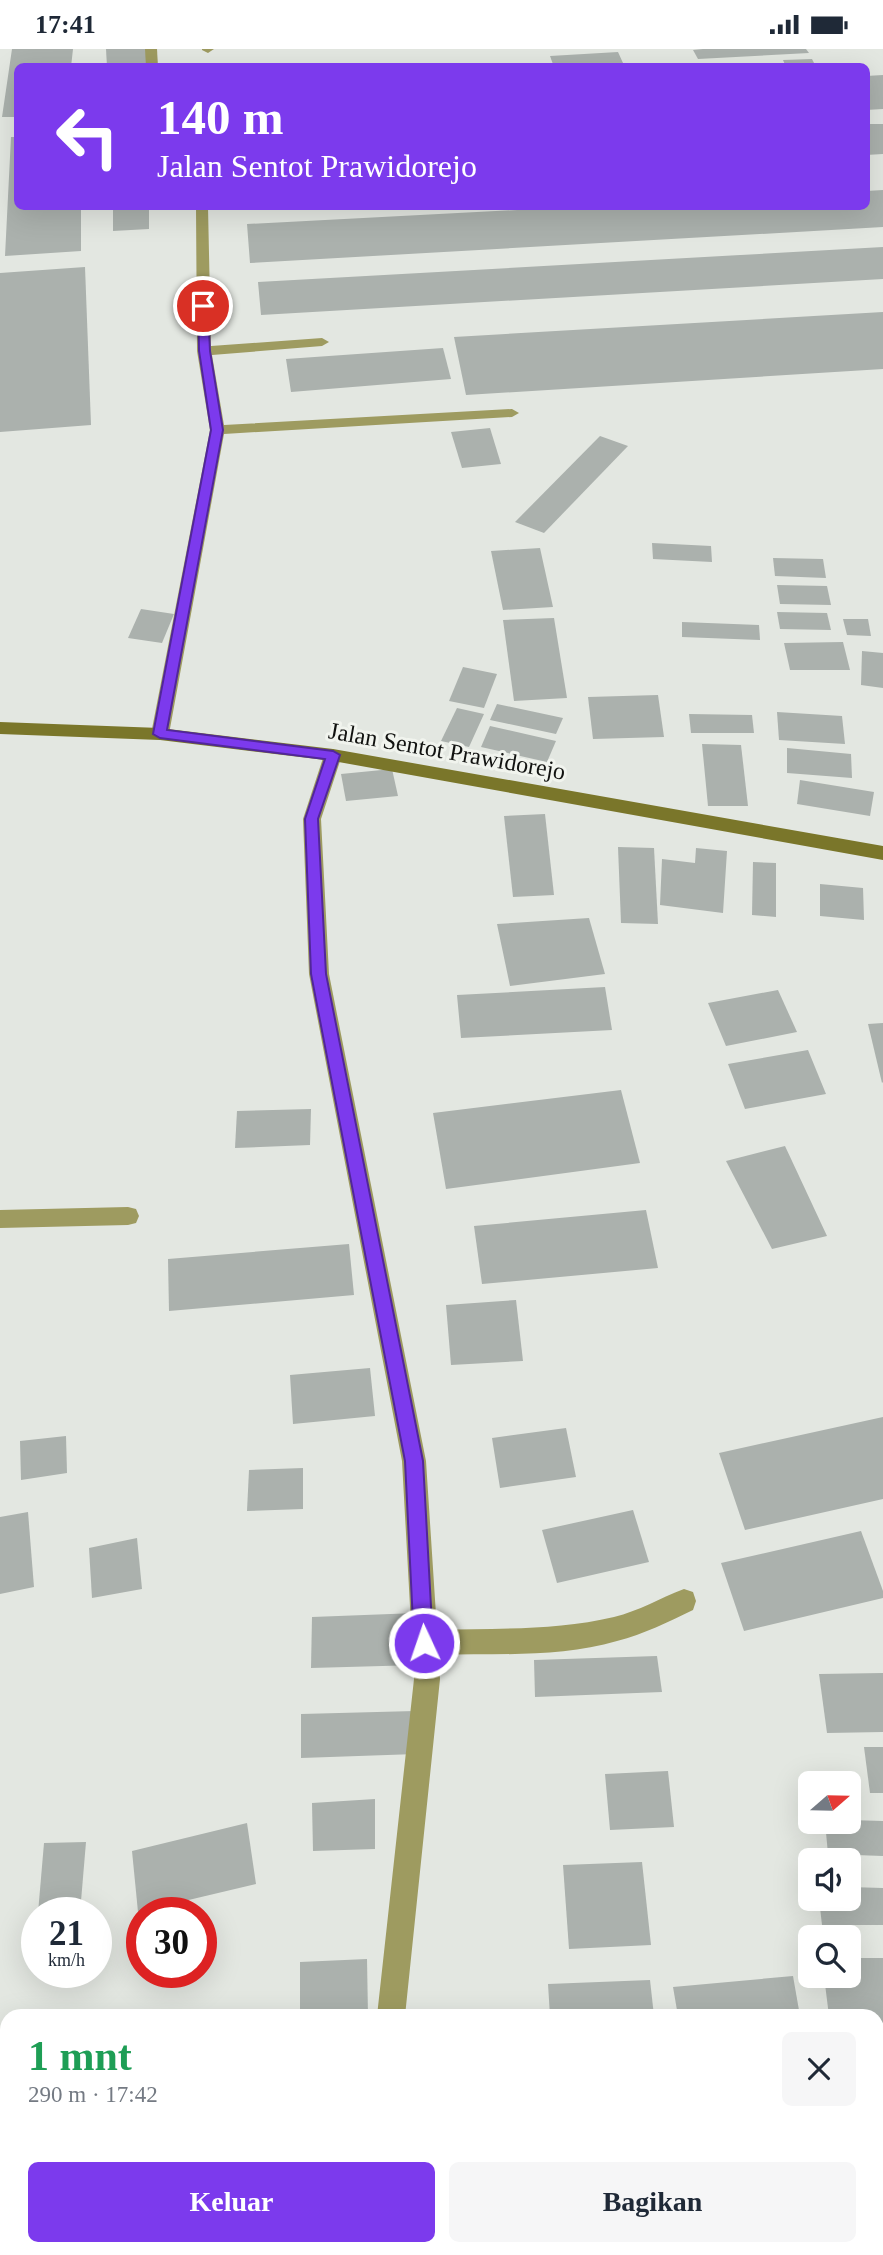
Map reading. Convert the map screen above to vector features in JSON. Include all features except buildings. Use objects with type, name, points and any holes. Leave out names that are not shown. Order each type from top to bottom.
[{"type":"main road","name":"Jalan Sentot Prawidorejo","points":[[0,728],[160,734],[333,755],[883,853]]},
{"type":"street","points":[[160,734],[217,430],[204,351],[202,210]]},
{"type":"street","points":[[204,351],[322,342]]},
{"type":"street","points":[[217,430],[512,413]]},
{"type":"street","points":[[333,755],[312,819],[318,974],[414,1461],[427,1679],[392,2009]]},
{"type":"street","points":[[0,1219],[128,1216]]},
{"type":"street","points":[[424,1643],[564,1637],[607,1631],[641,1622],[684,1601]]},
{"type":"route","points":[[203,306],[204,351],[217,430],[160,734],[333,755],[312,819],[318,974],[414,1461],[424,1643]]}]
